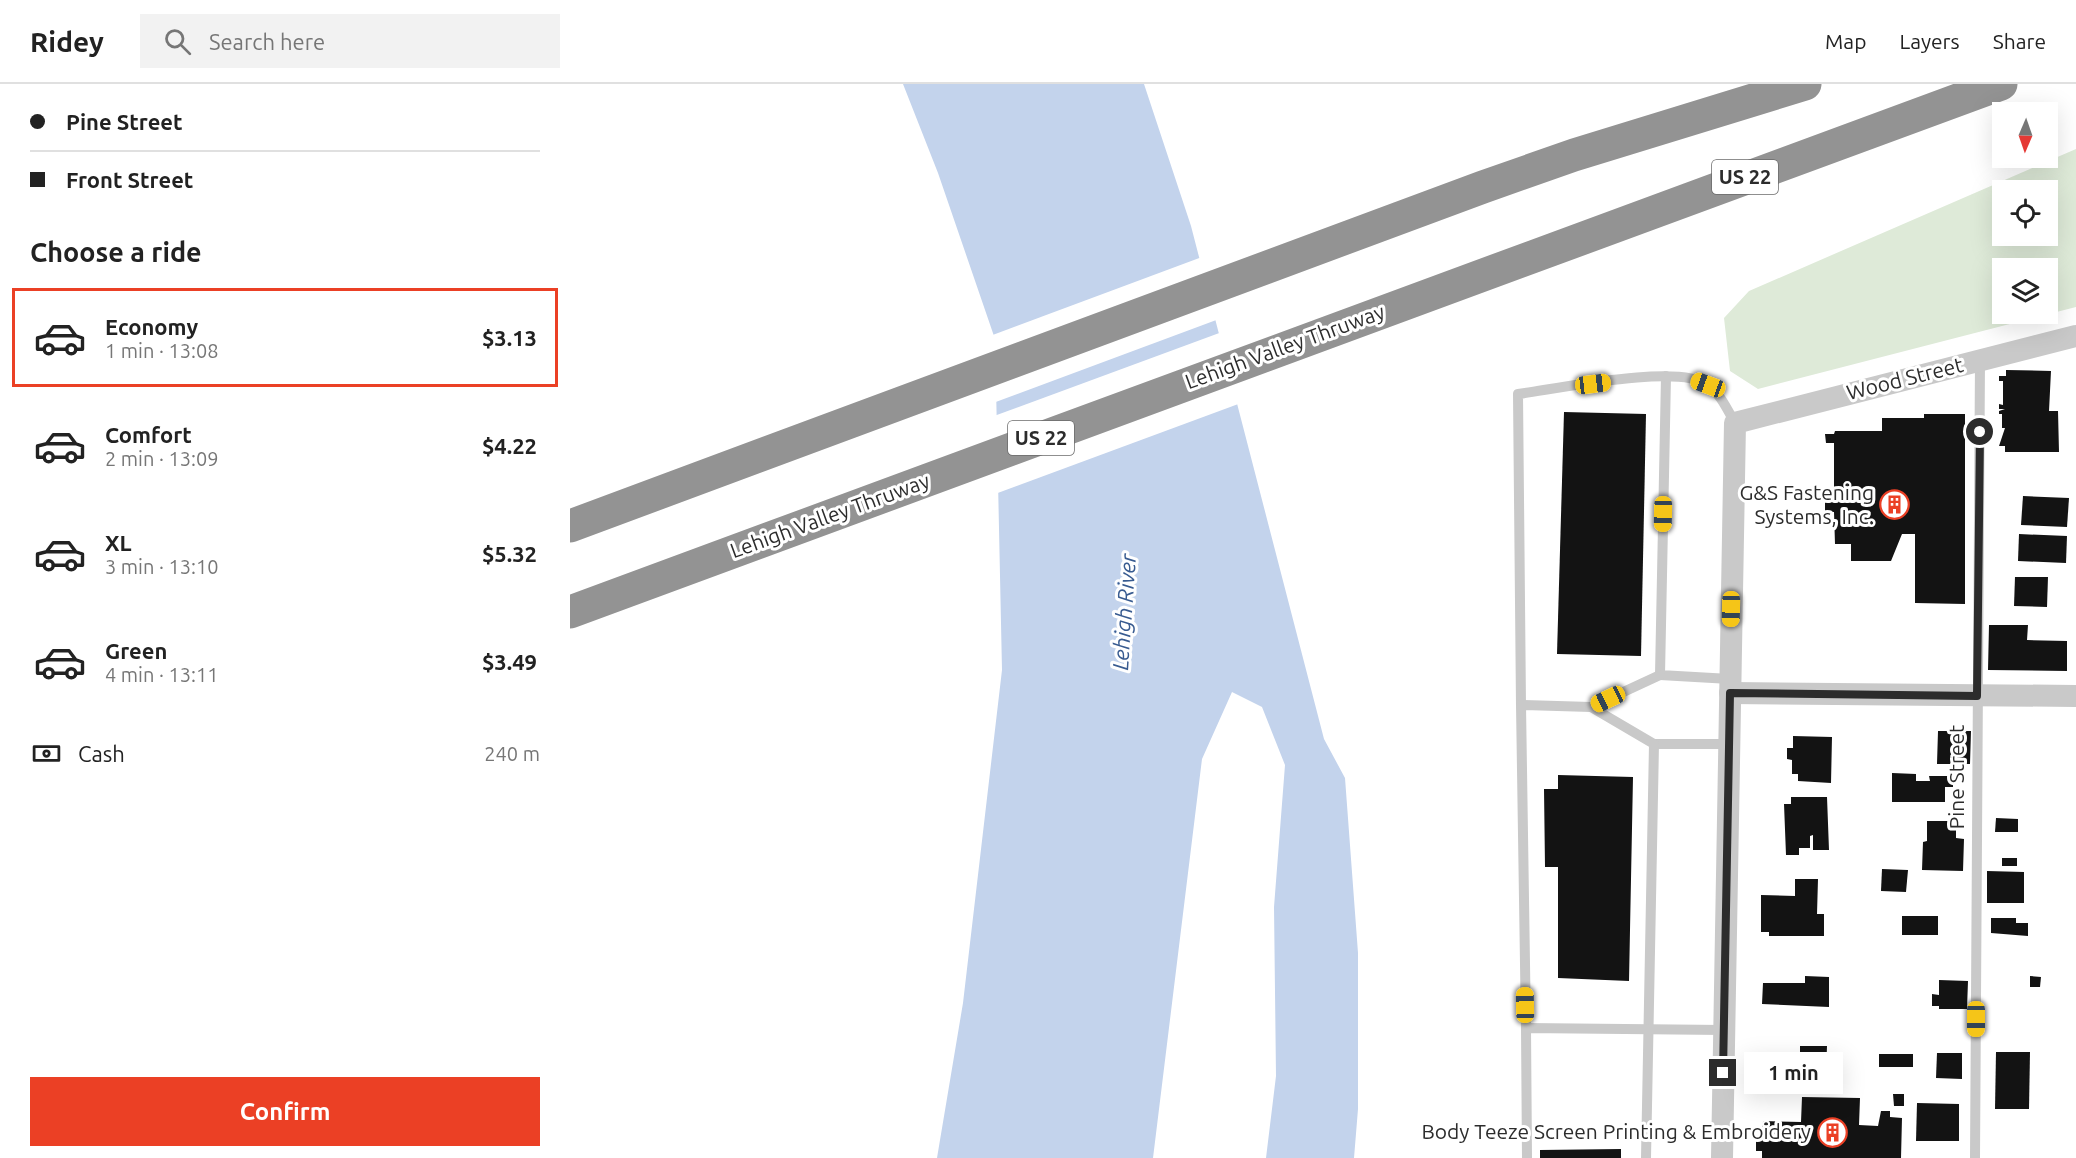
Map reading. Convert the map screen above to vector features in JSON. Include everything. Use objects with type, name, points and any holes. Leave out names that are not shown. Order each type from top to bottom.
[{"type":"highway","points":[[570,526],[1483,187],[1574,155],[1805,84]]},
{"type":"highway","name":"Lehigh Valley Thruway","points":[[570,612],[2001,84]]},
{"type":"street","name":"Wood Street","points":[[1735,423],[2076,336]]},
{"type":"street","points":[[1722,1158],[1735,423]]},
{"type":"street","points":[[1730,686],[1977,696],[2076,696]]},
{"type":"lane","name":"Pine Street","points":[[1975,1158],[1980,360]]},
{"type":"lane","points":[[1527,1158],[1518,394],[1683,375],[1708,385],[1735,423]]},
{"type":"lane","points":[[1660,675],[1666,376]]},
{"type":"lane","points":[[1521,705],[1591,707],[1660,675],[1730,686]]},
{"type":"lane","points":[[1591,707],[1654,744],[1729,744]]},
{"type":"lane","points":[[1646,1158],[1654,744]]},
{"type":"lane","points":[[1526,1028],[1724,1030]]},
{"type":"green space","points":[[2076,149],[2076,307],[2058,312],[2058,258],[1992,258],[1992,324],[2010,324],[1758,389],[1730,371],[1724,318],[1749,291],[1992,185],[1992,246],[2058,246],[2058,180],[2005,180],[2032,168],[2058,168],[2058,157]]},
{"type":"water","name":"Lehigh River","points":[[903,84],[1144,84],[1191,226],[1324,739],[1345,778],[1358,953],[1358,1109],[1354,1158],[1266,1158],[1276,1076],[1274,907],[1285,765],[1262,707],[1232,692],[1202,759],[1153,1158],[937,1158],[963,1003],[1002,670],[995,339],[938,173]]},
{"type":"pier","points":[[1202,257],[1219,319],[993,403],[990,336]]},
{"type":"pier","points":[[1222,332],[1241,403],[995,494],[994,416]]},
{"type":"building","points":[[2006,370],[2051,371],[2049,411],[2058,411],[2059,452],[2005,452],[2005,446],[1999,446],[2005,428],[2002,428],[2002,414],[1999,414],[1999,411],[2005,409],[1999,409],[1999,404],[2003,405],[2003,381],[1999,381],[1999,376],[2006,376]]},
{"type":"building","points":[[1564,412],[1646,414],[1641,656],[1557,654]]},
{"type":"building","name":"G&S Fastening Systems, Inc.","points":[[1924,414],[1965,414],[1965,604],[1915,603],[1915,534],[1902,534],[1891,561],[1851,561],[1851,544],[1835,544],[1834,512],[1825,512],[1825,499],[1834,499],[1834,443],[1826,443],[1825,434],[1834,434],[1835,431],[1882,431],[1882,418],[1924,418]]},
{"type":"building","points":[[2023,496],[2069,498],[2067,527],[2021,525]]},
{"type":"building","points":[[2019,534],[2067,536],[2066,563],[2018,561]]},
{"type":"building","points":[[2015,577],[2048,577],[2047,607],[2014,606]]},
{"type":"building","points":[[1989,625],[2028,625],[2027,640],[2067,641],[2067,671],[1988,670]]},
{"type":"building","points":[[1938,731],[1971,731],[1970,764],[1937,764]]},
{"type":"building","points":[[1793,736],[1832,737],[1831,783],[1798,781],[1798,774],[1792,774],[1792,760],[1787,759],[1787,748],[1793,748]]},
{"type":"building","points":[[1892,773],[1916,774],[1916,781],[1930,781],[1929,776],[1953,776],[1953,787],[1945,787],[1945,802],[1892,802]]},
{"type":"building","points":[[1558,775],[1633,777],[1629,981],[1558,978],[1558,867],[1545,867],[1544,789],[1558,789]]},
{"type":"building","points":[[1791,797],[1827,797],[1829,850],[1813,850],[1813,835],[1810,836],[1810,848],[1799,848],[1799,855],[1786,855],[1784,804],[1791,804]]},
{"type":"building","points":[[1996,818],[2018,819],[2018,832],[1995,832]]},
{"type":"building","points":[[1927,821],[1956,821],[1956,838],[1964,839],[1963,871],[1922,870],[1923,842],[1927,841]]},
{"type":"building","points":[[2002,858],[2017,858],[2017,866],[2002,866]]},
{"type":"building","points":[[1882,869],[1908,870],[1906,892],[1881,891]]},
{"type":"building","points":[[1987,871],[2024,872],[2024,903],[1987,903]]},
{"type":"building","points":[[1795,879],[1818,879],[1817,914],[1824,914],[1824,936],[1769,936],[1769,932],[1761,932],[1761,895],[1795,896]]},
{"type":"building","points":[[1902,916],[1938,916],[1938,935],[1902,935]]},
{"type":"building","points":[[1991,918],[2016,918],[2016,923],[2028,923],[2028,936],[1991,933]]},
{"type":"building","points":[[1805,976],[1829,977],[1829,1007],[1762,1004],[1763,983],[1805,983]]},
{"type":"building","points":[[2030,976],[2041,977],[2040,987],[2030,987]]},
{"type":"building","points":[[1939,980],[1968,981],[1967,1009],[1939,1009],[1939,1006],[1932,1006],[1932,994],[1939,995]]},
{"type":"building","points":[[1800,1046],[1827,1046],[1826,1074],[1812,1073],[1812,1078],[1766,1077],[1766,1072],[1759,1072],[1759,1054],[1800,1054]]},
{"type":"building","points":[[1996,1052],[2030,1052],[2029,1109],[1995,1109]]},
{"type":"building","points":[[1937,1053],[1962,1053],[1962,1079],[1936,1078]]},
{"type":"building","points":[[1879,1054],[1913,1054],[1913,1067],[1879,1067]]},
{"type":"building","points":[[1893,1094],[1904,1094],[1904,1106],[1894,1106]]},
{"type":"building","name":"Body Teeze Screen Printing & Embroidery","points":[[1802,1097],[1860,1098],[1859,1125],[1878,1126],[1881,1111],[1890,1111],[1890,1117],[1902,1118],[1901,1158],[1762,1158],[1762,1151],[1756,1151],[1756,1138],[1762,1138],[1763,1121],[1801,1122]]},
{"type":"building","points":[[1917,1103],[1959,1104],[1959,1141],[1916,1141]]},
{"type":"building","points":[[1621,1149],[1621,1158],[1540,1158],[1540,1150]]},
{"type":"place","name":"G&S Fastening Systems, Inc.","points":[[1895,505]]},
{"type":"place","name":"Body Teeze Screen Printing & Embroidery","points":[[1832,1132]]},
{"type":"route","points":[[1723,1073],[1730,693],[1977,696],[1980,432]]}]
